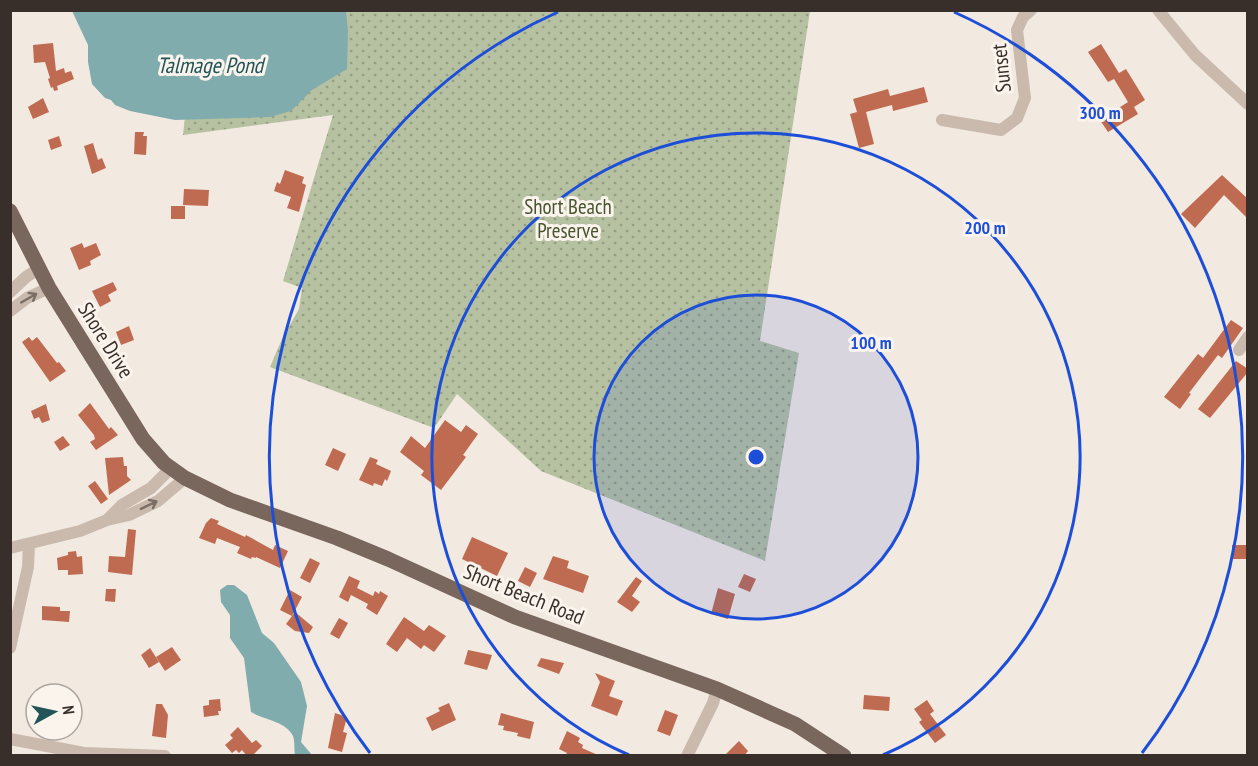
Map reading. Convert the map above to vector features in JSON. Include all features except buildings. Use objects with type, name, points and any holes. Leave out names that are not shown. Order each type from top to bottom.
[{"type":"main road","name":"Shore Drive","points":[[10,211],[38,270],[143,439],[171,468],[185,478]]},
{"type":"main road","name":"Short Beach Road","points":[[185,478],[230,500],[337,538],[388,559],[515,617],[717,689],[795,724],[844,756]]},
{"type":"street","name":"Sunset","points":[[942,120],[1001,130],[1017,118],[1025,98],[1017,30],[1023,17],[1031,10]]},
{"type":"street","points":[[1158,10],[1195,55],[1248,104]]},
{"type":"street","points":[[10,292],[26,277],[38,270]]},
{"type":"street","points":[[10,311],[27,298],[49,288]]},
{"type":"street","points":[[1239,350],[1248,337]]},
{"type":"street","points":[[107,520],[122,505],[151,488],[171,468]]},
{"type":"street","points":[[10,548],[80,531],[107,520],[129,515],[158,501],[185,478]]},
{"type":"street","points":[[10,648],[28,567],[29,544]]},
{"type":"street","points":[[687,756],[717,689]]},
{"type":"street","points":[[10,739],[84,753],[165,756]]},
{"type":"green space","name":"Short Beach Preserve","points":[[197,11],[810,11],[760,341],[799,353],[765,561],[541,471],[457,394],[434,428],[270,367],[299,309],[302,288],[283,281],[333,115],[183,135]]},
{"type":"water","name":"Talmage Pond","points":[[72,11],[346,11],[347,69],[312,90],[291,111],[270,117],[175,120],[130,111],[105,98],[92,84],[88,45]]},
{"type":"water","points":[[227,585],[234,585],[247,595],[262,633],[274,643],[301,682],[307,706],[301,742],[312,755],[295,755],[294,738],[290,731],[280,724],[251,712],[244,658],[230,638],[230,615],[221,602],[220,590]]}]
